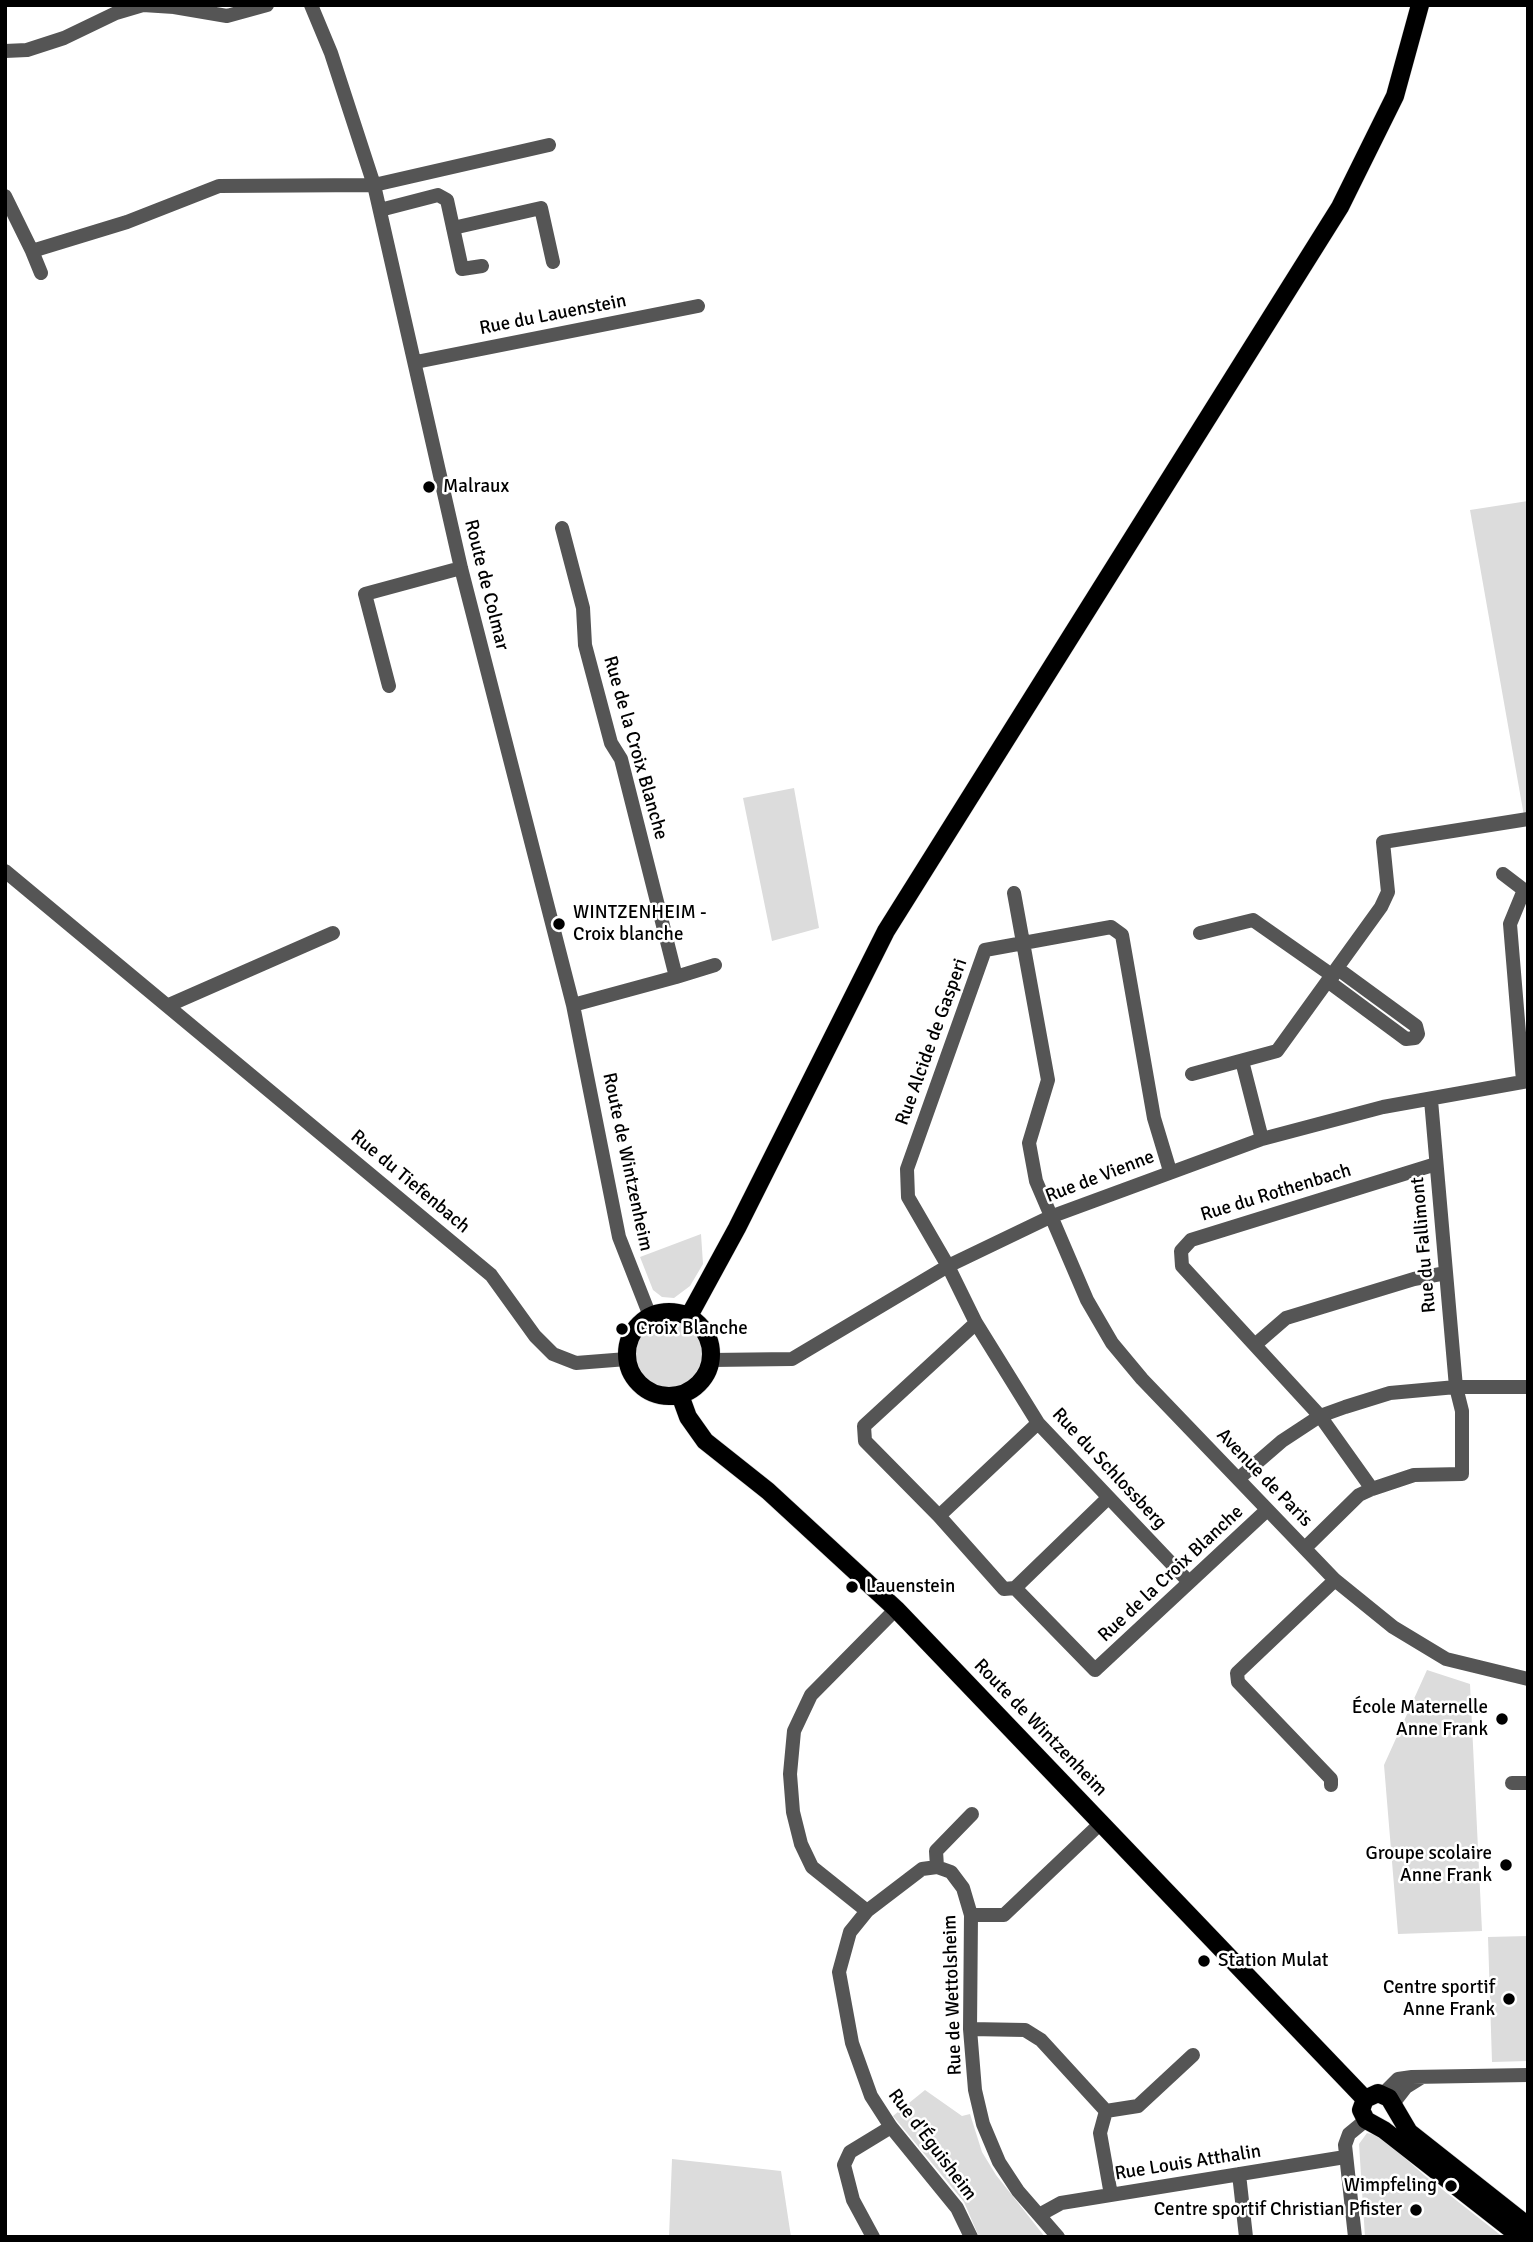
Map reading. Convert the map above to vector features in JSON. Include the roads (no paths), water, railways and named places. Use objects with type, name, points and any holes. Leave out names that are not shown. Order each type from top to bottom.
[{"type":"main road","points":[[689,1316],[737,1228],[886,931],[1340,207],[1395,96],[1420,5]]},
{"type":"main road","points":[[670,1312],[689,1316],[702,1328],[710,1342],[711,1360],[705,1377],[694,1389],[680,1395],[660,1396],[643,1388],[632,1376],[626,1359],[629,1339],[636,1326],[650,1316],[670,1312]]},
{"type":"main road","name":"Route de Wintzenheim","points":[[680,1395],[688,1417],[705,1441],[768,1491],[897,1609],[1365,2099]]},
{"type":"main road","points":[[1521,2237],[1369,2121],[1362,2110],[1365,2099],[1373,2093],[1387,2099],[1409,2132],[1528,2226]]},
{"type":"main road","points":[[1369,2121],[1387,2121],[1387,2099]]},
{"type":"street","points":[[5,51],[27,50],[64,38],[116,13],[143,5],[227,16],[267,5]]},
{"type":"street","name":"Route de Colmar","points":[[311,5],[331,53],[374,185],[461,568],[574,1010]]},
{"type":"street","points":[[32,251],[127,222],[219,186],[374,185],[549,145]]},
{"type":"street","points":[[380,210],[438,195],[446,200],[462,269],[482,266]]},
{"type":"street","points":[[5,196],[41,273]]},
{"type":"street","points":[[453,228],[541,208],[553,262]]},
{"type":"street","name":"Rue du Lauenstein","points":[[416,362],[698,306]]},
{"type":"street","name":"Rue de la Croix Blanche","points":[[562,528],[583,608],[585,645],[611,743],[621,760],[676,977]]},
{"type":"street","points":[[389,686],[365,594],[461,568]]},
{"type":"street","points":[[1192,1074],[1277,1051],[1334,976],[1388,892],[1382,842],[1528,819]]},
{"type":"street","name":"Rue du Tiefenbach","points":[[5,872],[169,1005],[491,1275],[535,1336],[553,1354],[576,1363],[626,1359]]},
{"type":"street","points":[[1503,874],[1526,891],[1510,923],[1525,1081]]},
{"type":"street","name":"Avenue de Paris","points":[[1014,893],[1048,1080],[1029,1143],[1036,1181],[1087,1300],[1112,1343],[1142,1380],[1335,1580],[1393,1627],[1446,1659],[1528,1679]]},
{"type":"street","points":[[1200,933],[1253,920],[1334,976],[1416,1026],[1418,1034],[1415,1038],[1406,1039],[1334,976]]},
{"type":"street","name":"Rue Alcide de Gasperi","points":[[948,1266],[908,1197],[907,1169],[985,950],[1111,927],[1122,935],[1154,1118],[1170,1171]]},
{"type":"street","points":[[169,1005],[333,933]]},
{"type":"street","points":[[574,1010],[715,965]]},
{"type":"street","name":"Route de Wintzenheim","points":[[574,1010],[619,1237],[650,1316]]},
{"type":"street","points":[[1242,1061],[1262,1139]]},
{"type":"street","name":"Rue de Vienne","points":[[711,1360],[793,1359],[948,1266],[1050,1217],[1262,1139],[1382,1107],[1525,1081]]},
{"type":"street","name":"Rue du Fallimont","points":[[1372,1489],[1414,1475],[1462,1474],[1462,1411],[1456,1387],[1431,1100]]},
{"type":"street","name":"Rue du Rothenbach","points":[[1372,1489],[1320,1416],[1182,1266],[1181,1251],[1191,1240],[1436,1164]]},
{"type":"street","name":"Rue du Schlossberg","points":[[948,1266],[976,1323],[1038,1423],[1189,1582]]},
{"type":"street","points":[[1256,1344],[1286,1318],[1414,1279],[1446,1273]]},
{"type":"street","name":"Rue de la Croix Blanche","points":[[976,1323],[864,1426],[865,1441],[939,1516],[1004,1589],[1015,1588],[1094,1670],[1267,1510]]},
{"type":"street","points":[[1238,1479],[1282,1441],[1320,1416],[1390,1393],[1456,1387],[1528,1387]]},
{"type":"street","points":[[939,1516],[1038,1423]]},
{"type":"street","points":[[1305,1548],[1360,1495],[1372,1489]]},
{"type":"street","points":[[1015,1588],[1108,1498]]},
{"type":"street","points":[[1331,1785],[1331,1779],[1238,1682],[1237,1674],[1335,1580]]},
{"type":"street","points":[[897,1609],[811,1695],[794,1731],[791,1758],[793,1812],[801,1844],[812,1867],[867,1911],[922,1869],[937,1867],[936,1851],[972,1814]]},
{"type":"street","points":[[1511,1783],[1528,1783]]},
{"type":"street","points":[[971,1914],[1004,1915],[1102,1822]]},
{"type":"street","name":"Rue de Wettolsheim","points":[[937,1867],[951,1872],[962,1888],[971,1914],[970,2029],[975,2090],[983,2124],[999,2162],[1018,2191],[1041,2214],[1058,2237]]},
{"type":"street","name":"Rue d'Éguisheim","points":[[867,1911],[850,1932],[839,1972],[852,2043],[871,2096],[891,2127],[957,2208],[971,2237]]},
{"type":"street","points":[[970,2029],[1025,2030],[1041,2040],[1106,2111]]},
{"type":"street","points":[[1106,2111],[1138,2106],[1193,2055]]},
{"type":"street","points":[[1387,2099],[1398,2079],[1423,2076],[1528,2075]]},
{"type":"street","points":[[1106,2111],[1100,2133],[1111,2195]]},
{"type":"street","points":[[1355,2237],[1345,2157],[1349,2134],[1369,2121]]},
{"type":"street","points":[[873,2237],[853,2200],[845,2165],[850,2152],[891,2127]]},
{"type":"street","name":"Rue Louis Atthalin","points":[[1041,2214],[1061,2203],[1345,2157]]},
{"type":"street","points":[[1239,2174],[1246,2237]]},
{"type":"place","name":"Malraux","points":[[429,487]]},
{"type":"place","name":"WINTZENHEIM - Croix blanche","points":[[559,924]]},
{"type":"place","name":"Croix Blanche","points":[[622,1329]]},
{"type":"place","name":"Lauenstein","points":[[852,1587]]},
{"type":"place","name":"École Maternelle Anne Frank","points":[[1502,1719]]},
{"type":"place","name":"Groupe scolaire Anne Frank","points":[[1506,1865]]},
{"type":"place","name":"Station Mulat","points":[[1204,1961]]},
{"type":"place","name":"Centre sportif Anne Frank","points":[[1509,1999]]},
{"type":"place","name":"Wimpfeling","points":[[1451,2186]]},
{"type":"place","name":"Centre sportif Christian Pfister","points":[[1416,2210]]}]
